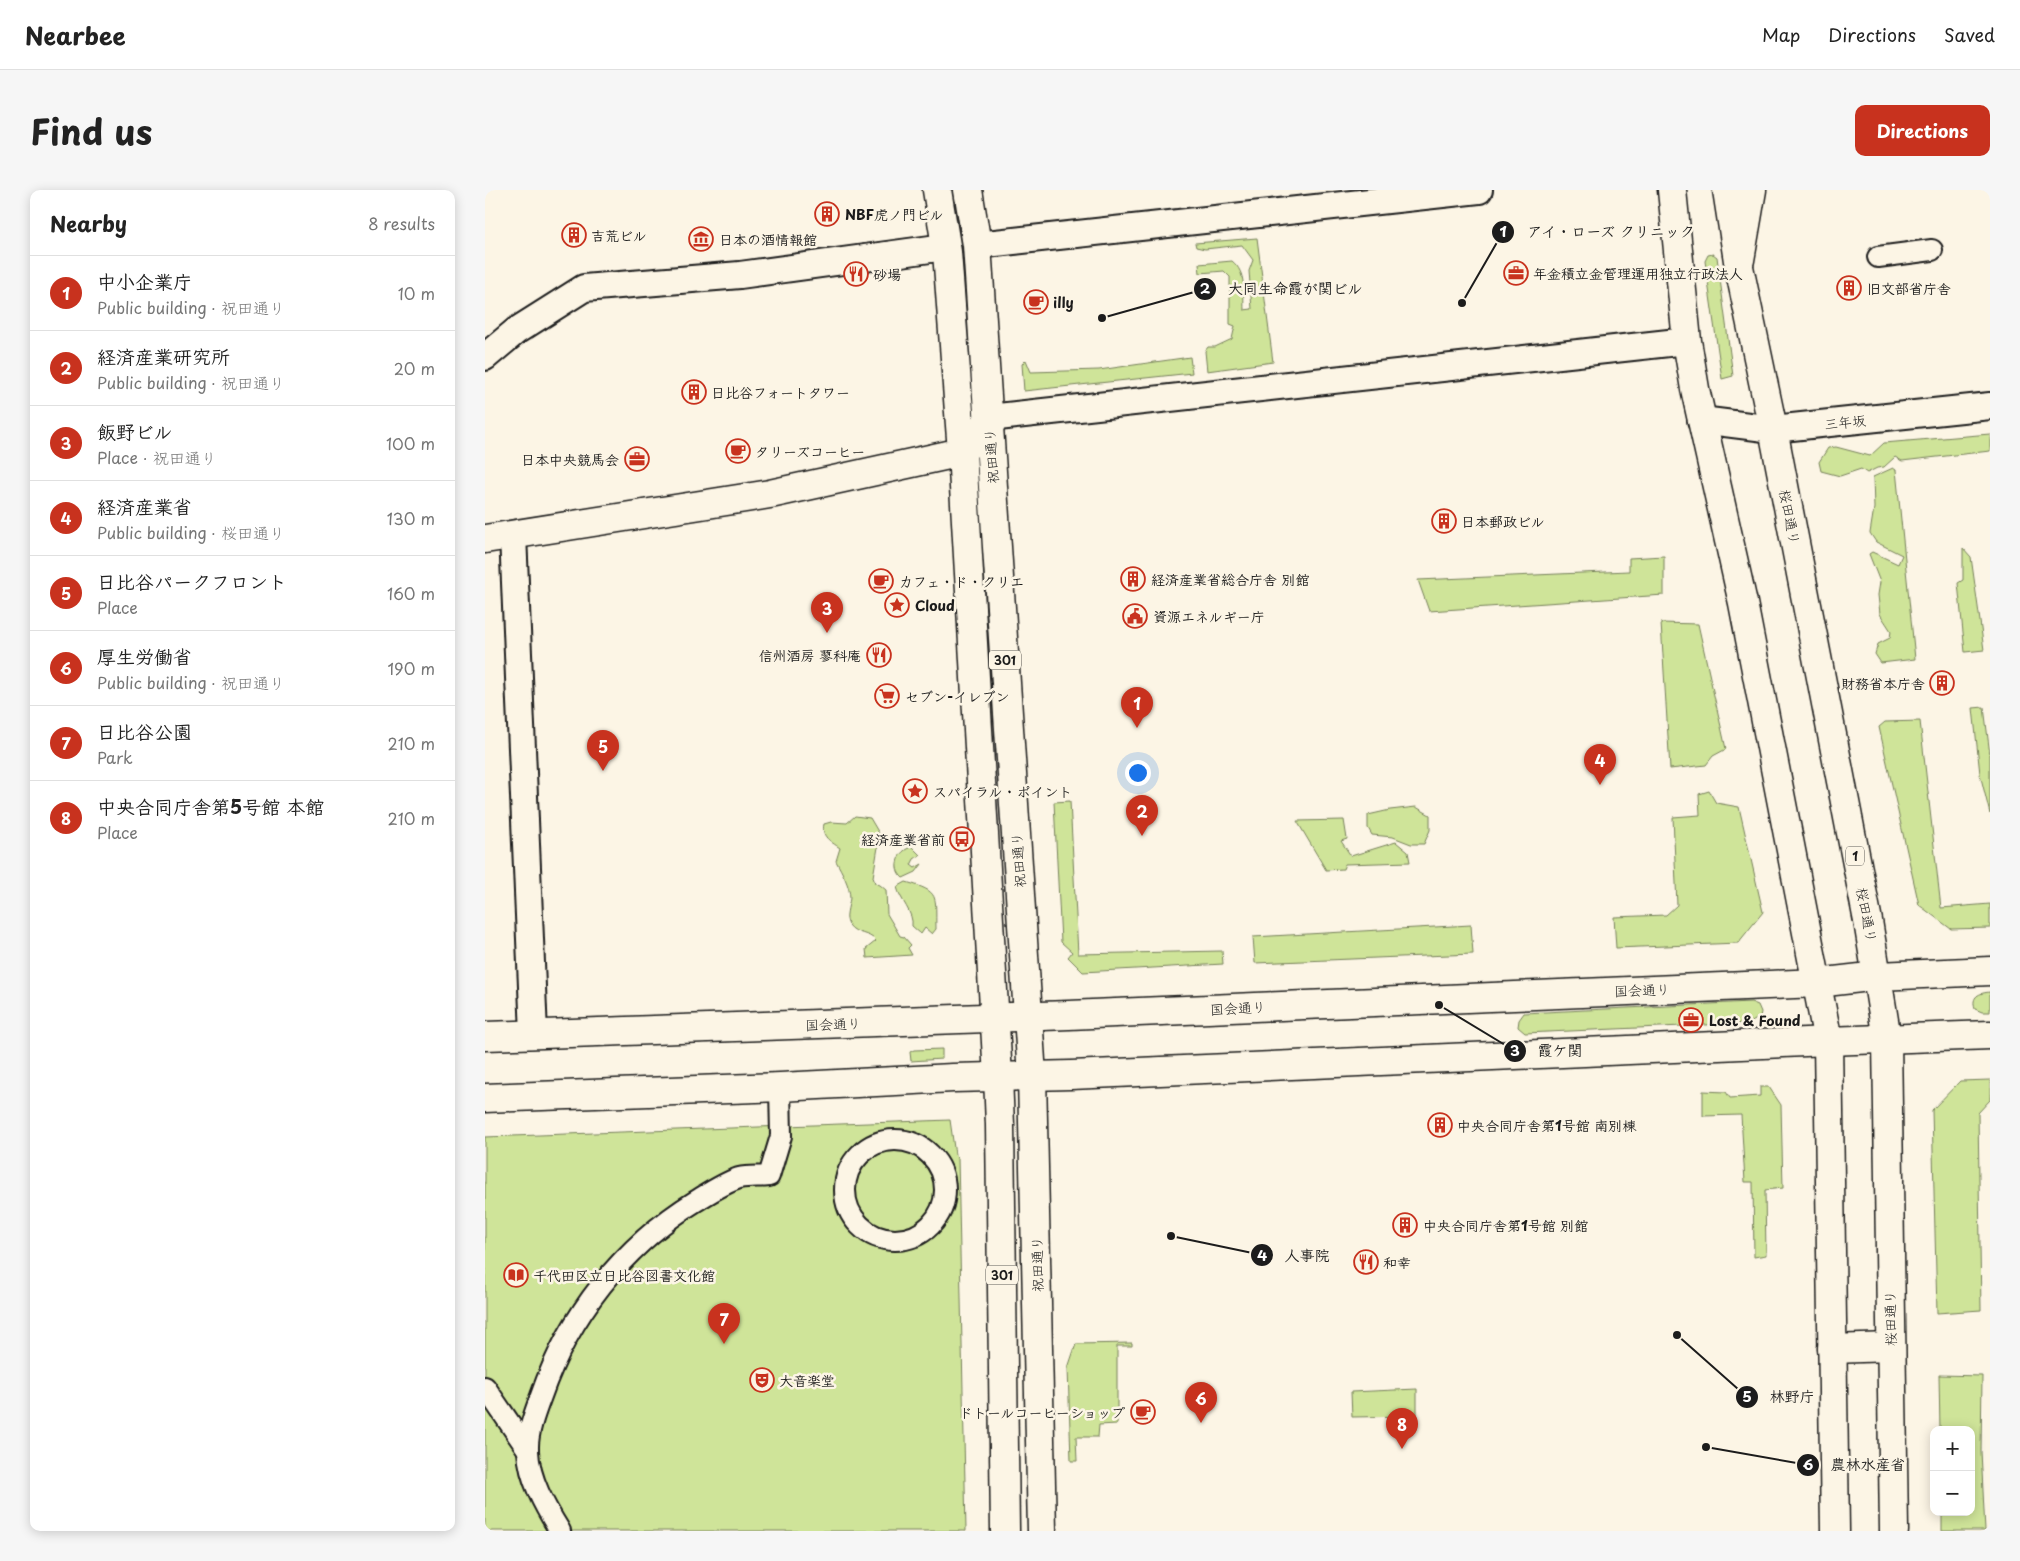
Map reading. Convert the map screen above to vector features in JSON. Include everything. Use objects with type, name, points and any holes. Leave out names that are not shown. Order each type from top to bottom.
[{"type":"main road","name":"祝田通り","points":[[937,190],[974,436],[1028,1017],[1032,1076],[1042,1531]]},
{"type":"main road","name":"祝田通り","points":[[969,190],[977,245],[974,436],[1000,1125],[1005,1531]]},
{"type":"main road","points":[[1671,190],[1687,341],[1701,420],[1743,603],[1828,1041],[1835,1531]]},
{"type":"main road","name":"桜田通り","points":[[1727,190],[1739,267],[1773,429],[1878,976],[1887,1039],[1894,1531]]},
{"type":"main road","points":[[1739,267],[1752,190]]},
{"type":"main road","points":[[485,539],[769,494],[974,436]]},
{"type":"main road","name":"国会通り","points":[[485,1036],[1028,1017],[1817,983],[1878,976],[1990,971]]},
{"type":"main road","points":[[485,1098],[1990,1035]]},
{"type":"main road","points":[[1832,1349],[1891,1347]]},
{"type":"street","points":[[977,245],[1479,190]]},
{"type":"street","points":[[485,357],[516,331],[585,288],[740,275],[945,246]]},
{"type":"street","points":[[1878,257],[1932,250]]},
{"type":"street","points":[[974,436],[1687,341]]},
{"type":"street","name":"三年坂","points":[[1701,420],[1773,429],[1990,406]]},
{"type":"street","points":[[513,535],[534,1034]]},
{"type":"street","points":[[528,1450],[537,1407],[562,1345],[585,1306],[613,1271],[645,1239],[700,1199],[740,1178],[769,1176],[781,1136],[780,1087]]},
{"type":"street","points":[[891,1141],[910,1142],[927,1151],[942,1173],[945,1191],[942,1208],[933,1223],[919,1233],[895,1240],[878,1236],[862,1226],[851,1212],[846,1193],[848,1175],[857,1158],[873,1146],[891,1141]]},
{"type":"street","points":[[485,1387],[528,1450],[537,1487],[559,1531]]},
{"type":"green space","points":[[1257,238],[1273,362],[1207,371],[1205,351],[1208,347],[1215,347],[1232,339],[1235,326],[1230,324],[1230,277],[1224,271],[1200,273],[1199,264],[1232,261],[1237,266],[1243,283],[1244,310],[1252,309],[1249,271],[1253,260],[1242,245],[1205,249],[1196,247],[1195,243]]},
{"type":"green space","points":[[1713,254],[1717,257],[1733,376],[1722,379],[1705,261],[1708,255]]},
{"type":"green space","points":[[1190,357],[1192,373],[1024,391],[1022,364],[1026,360],[1031,372],[1099,370]]},
{"type":"green space","points":[[1990,434],[1990,451],[1902,461],[1895,457],[1884,467],[1867,473],[1861,469],[1840,476],[1821,471],[1819,462],[1828,448],[1836,447],[1870,456],[1884,443]]},
{"type":"green space","points":[[1893,468],[1896,470],[1915,659],[1881,663],[1875,654],[1878,644],[1890,638],[1891,631],[1880,614],[1878,595],[1880,582],[1869,554],[1872,552],[1898,564],[1902,555],[1876,542],[1870,533],[1874,508],[1873,477]]},
{"type":"green space","points":[[1963,548],[1971,557],[1984,650],[1965,652],[1958,583],[1963,580]]},
{"type":"green space","points":[[1664,556],[1664,595],[1429,611],[1418,580],[1629,571],[1629,558]]},
{"type":"green space","points":[[1661,623],[1698,624],[1726,749],[1713,756],[1706,765],[1670,769]]},
{"type":"green space","points":[[1984,707],[1990,755],[1990,814],[1980,774],[1973,708]]},
{"type":"green space","points":[[1920,721],[1941,908],[1990,904],[1990,928],[1951,929],[1919,905],[1879,727],[1885,722]]},
{"type":"green space","points":[[1709,791],[1716,803],[1739,807],[1763,912],[1738,943],[1616,948],[1614,917],[1666,915],[1677,905],[1673,817],[1700,815],[1699,794]]},
{"type":"green space","points":[[1070,801],[1078,954],[1222,951],[1223,964],[1083,972],[1068,957],[1072,952],[1061,942],[1054,802]]},
{"type":"green space","points":[[1416,807],[1430,815],[1430,830],[1424,844],[1411,844],[1393,837],[1372,835],[1368,828],[1368,815]]},
{"type":"green space","points":[[855,816],[870,818],[880,835],[873,877],[875,883],[886,890],[887,914],[900,936],[904,937],[911,945],[908,948],[912,955],[867,958],[866,949],[876,941],[849,925],[847,915],[850,893],[836,861],[840,848],[827,838],[823,828],[824,824],[831,822],[847,823]]},
{"type":"green space","points":[[1344,820],[1347,839],[1341,841],[1351,856],[1396,842],[1408,852],[1410,862],[1345,864],[1343,869],[1326,870],[1297,821]]},
{"type":"green space","points":[[912,847],[920,855],[914,859],[911,865],[915,868],[922,864],[916,872],[903,878],[897,869],[898,860],[903,852]]},
{"type":"green space","points":[[906,882],[931,892],[934,896],[936,929],[932,934],[925,928],[921,934],[912,926],[911,916],[897,887]]},
{"type":"green space","points":[[1471,925],[1473,954],[1255,963],[1253,937]]},
{"type":"green space","points":[[1990,992],[1990,1012],[1982,1012],[1975,1009],[1975,998],[1982,993]]},
{"type":"green space","points":[[1751,1002],[1758,1005],[1761,1012],[1760,1017],[1750,1023],[1525,1033],[1518,1027],[1519,1020],[1524,1013]]},
{"type":"green space","points":[[942,1049],[942,1059],[911,1061],[910,1052],[914,1050]]},
{"type":"green space","points":[[1990,1080],[1990,1100],[1978,1113],[1981,1310],[1937,1313],[1932,1110],[1960,1081]]},
{"type":"green space","points":[[1760,1087],[1769,1087],[1781,1105],[1783,1188],[1765,1190],[1766,1255],[1754,1257],[1753,1182],[1745,1182],[1741,1115],[1703,1116],[1703,1091],[1726,1092],[1730,1098],[1760,1096]]},
{"type":"green space","points":[[950,1120],[955,1155],[958,1158],[966,1531],[485,1531],[485,1137]]},
{"type":"green space","points":[[1132,1343],[1132,1346],[1117,1346],[1117,1424],[1099,1425],[1098,1437],[1076,1437],[1077,1461],[1071,1461],[1068,1368],[1076,1344]]},
{"type":"green space","points":[[1939,1375],[1982,1376],[1981,1451],[1985,1531],[1942,1531],[1942,1516],[1975,1516],[1975,1426],[1940,1426]]},
{"type":"green space","points":[[1417,1389],[1417,1416],[1352,1417],[1351,1392]]},
{"type":"place","name":"NBF虎ノ門ビル","points":[[827,214]]},
{"type":"place","name":"吉荒ビル","points":[[574,235]]},
{"type":"place","name":"日本の酒情報館","points":[[701,239]]},
{"type":"place","name":"年金積立金管理運用独立行政法人","points":[[1516,273]]},
{"type":"place","name":"砂場","points":[[856,274]]},
{"type":"place","name":"旧文部省庁舎","points":[[1849,288]]},
{"type":"place","name":"illy","points":[[1036,302]]},
{"type":"place","name":"アイ・ローズ クリニック","points":[[1462,303]]},
{"type":"place","name":"大同生命霞が関ビル","points":[[1102,318]]},
{"type":"place","name":"日比谷フォートタワー","points":[[694,392]]},
{"type":"place","name":"タリーズコーヒー","points":[[738,451]]},
{"type":"place","name":"日本中央競馬会","points":[[637,459]]},
{"type":"place","name":"日本郵政ビル","points":[[1444,521]]},
{"type":"place","name":"経済産業省総合庁舎 別館","points":[[1133,579]]},
{"type":"place","name":"カフェ・ド・クリエ","points":[[881,581]]},
{"type":"place","name":"Cloud","points":[[897,605]]},
{"type":"place","name":"資源エネルギー庁","points":[[1135,616]]},
{"type":"place","name":"飯野ビル","points":[[827,633]]},
{"type":"place","name":"信州酒房 蓼科庵","points":[[879,655]]},
{"type":"place","name":"財務省本庁舎","points":[[1942,683]]},
{"type":"place","name":"セブン-イレブン","points":[[887,696]]},
{"type":"place","name":"中小企業庁","points":[[1137,728]]},
{"type":"place","name":"日比谷パークフロント","points":[[603,771]]},
{"type":"place","name":"経済産業省","points":[[1600,785]]},
{"type":"place","name":"スパイラル・ポイント","points":[[915,791]]},
{"type":"place","name":"経済産業研究所","points":[[1142,836]]},
{"type":"place","name":"経済産業省前","points":[[962,839]]},
{"type":"place","name":"霞ケ関","points":[[1439,1005]]},
{"type":"place","name":"Lost & Found","points":[[1691,1020]]},
{"type":"place","name":"中央合同庁舎第1号館 南別棟","points":[[1440,1125]]},
{"type":"place","name":"中央合同庁舎第1号館 別館","points":[[1405,1225]]},
{"type":"place","name":"人事院","points":[[1171,1236]]},
{"type":"place","name":"和幸","points":[[1366,1262]]},
{"type":"place","name":"千代田区立日比谷図書文化館","points":[[516,1275]]},
{"type":"place","name":"林野庁","points":[[1677,1335]]},
{"type":"place","name":"日比谷公園","points":[[724,1344]]},
{"type":"place","name":"大音楽堂","points":[[762,1380]]},
{"type":"place","name":"ドトールコーヒーショップ","points":[[1143,1412]]},
{"type":"place","name":"厚生労働省","points":[[1201,1423]]},
{"type":"place","name":"農林水産省","points":[[1706,1447]]},
{"type":"place","name":"中央合同庁舎第5号館 本館","points":[[1402,1449]]}]
